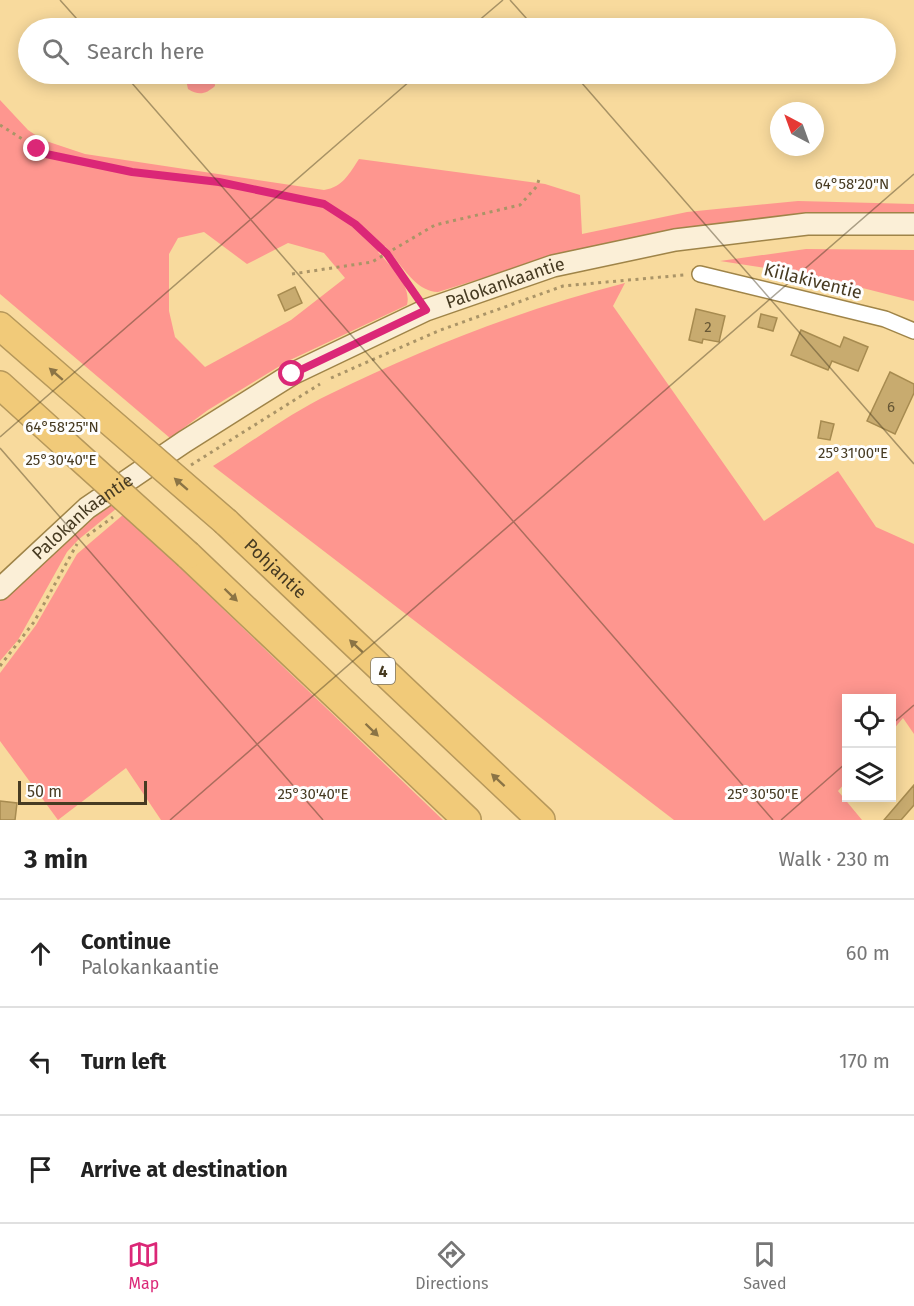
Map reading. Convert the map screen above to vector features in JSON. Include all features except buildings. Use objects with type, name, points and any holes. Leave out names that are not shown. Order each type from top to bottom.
[{"type":"highway","name":"Pohjantie","points":[[0,326],[226,522],[541,820]]},
{"type":"highway","points":[[0,385],[188,555],[467,820]]},
{"type":"main road","name":"Palokankaantie","points":[[0,589],[87,508],[184,442],[292,374],[426,310],[553,266],[675,240],[807,224],[914,224]]},
{"type":"street","name":"Kiilakiventie","points":[[700,274],[885,319],[914,331]]},
{"type":"path","points":[[0,125],[46,154],[132,172],[219,182],[324,204],[355,224],[387,254],[426,310]]},
{"type":"path","points":[[292,274],[372,262],[435,225],[520,205],[537,186],[540,176]]},
{"type":"path","points":[[182,471],[322,382],[438,331],[563,286],[700,274]]},
{"type":"path","points":[[86,537],[122,510]]},
{"type":"path","points":[[0,666],[34,622],[78,543]]},
{"type":"shaded area","points":[[187,84],[215,84],[209,91],[202,93],[188,89]]},
{"type":"shaded area","points":[[0,100],[28,130],[43,140],[85,154],[324,190],[341,183],[359,159],[545,184],[580,195],[582,234],[687,212],[798,201],[914,204],[914,215],[553,256],[438,292],[422,287],[408,275],[385,246],[378,252],[403,283],[408,298],[407,305],[288,361],[208,410],[170,438],[0,294]],"holes":[[[204,232],[247,264],[288,243],[324,253],[345,278],[291,320],[205,367],[175,337],[169,311],[169,254],[178,238]]]},
{"type":"shaded area","points":[[806,249],[914,250],[914,301],[811,275],[720,261]]},
{"type":"shaded area","points":[[625,283],[613,306],[764,521],[838,471],[876,527],[914,544],[914,734],[903,718],[896,726],[896,694],[842,694],[842,786],[838,791],[842,796],[842,802],[847,802],[862,820],[674,820],[213,466],[315,402],[365,377],[474,331],[587,293]]},
{"type":"shaded area","points":[[111,503],[117,508],[67,552],[18,640],[0,661],[0,594],[63,538]]},
{"type":"shaded area","points":[[124,514],[443,820],[161,820],[126,768],[58,820],[0,741],[0,673],[36,625],[77,554]]},
{"type":"route","points":[[37,149],[46,154],[132,172],[219,182],[324,204],[355,224],[371,238],[401,271],[426,310],[292,374]]}]
